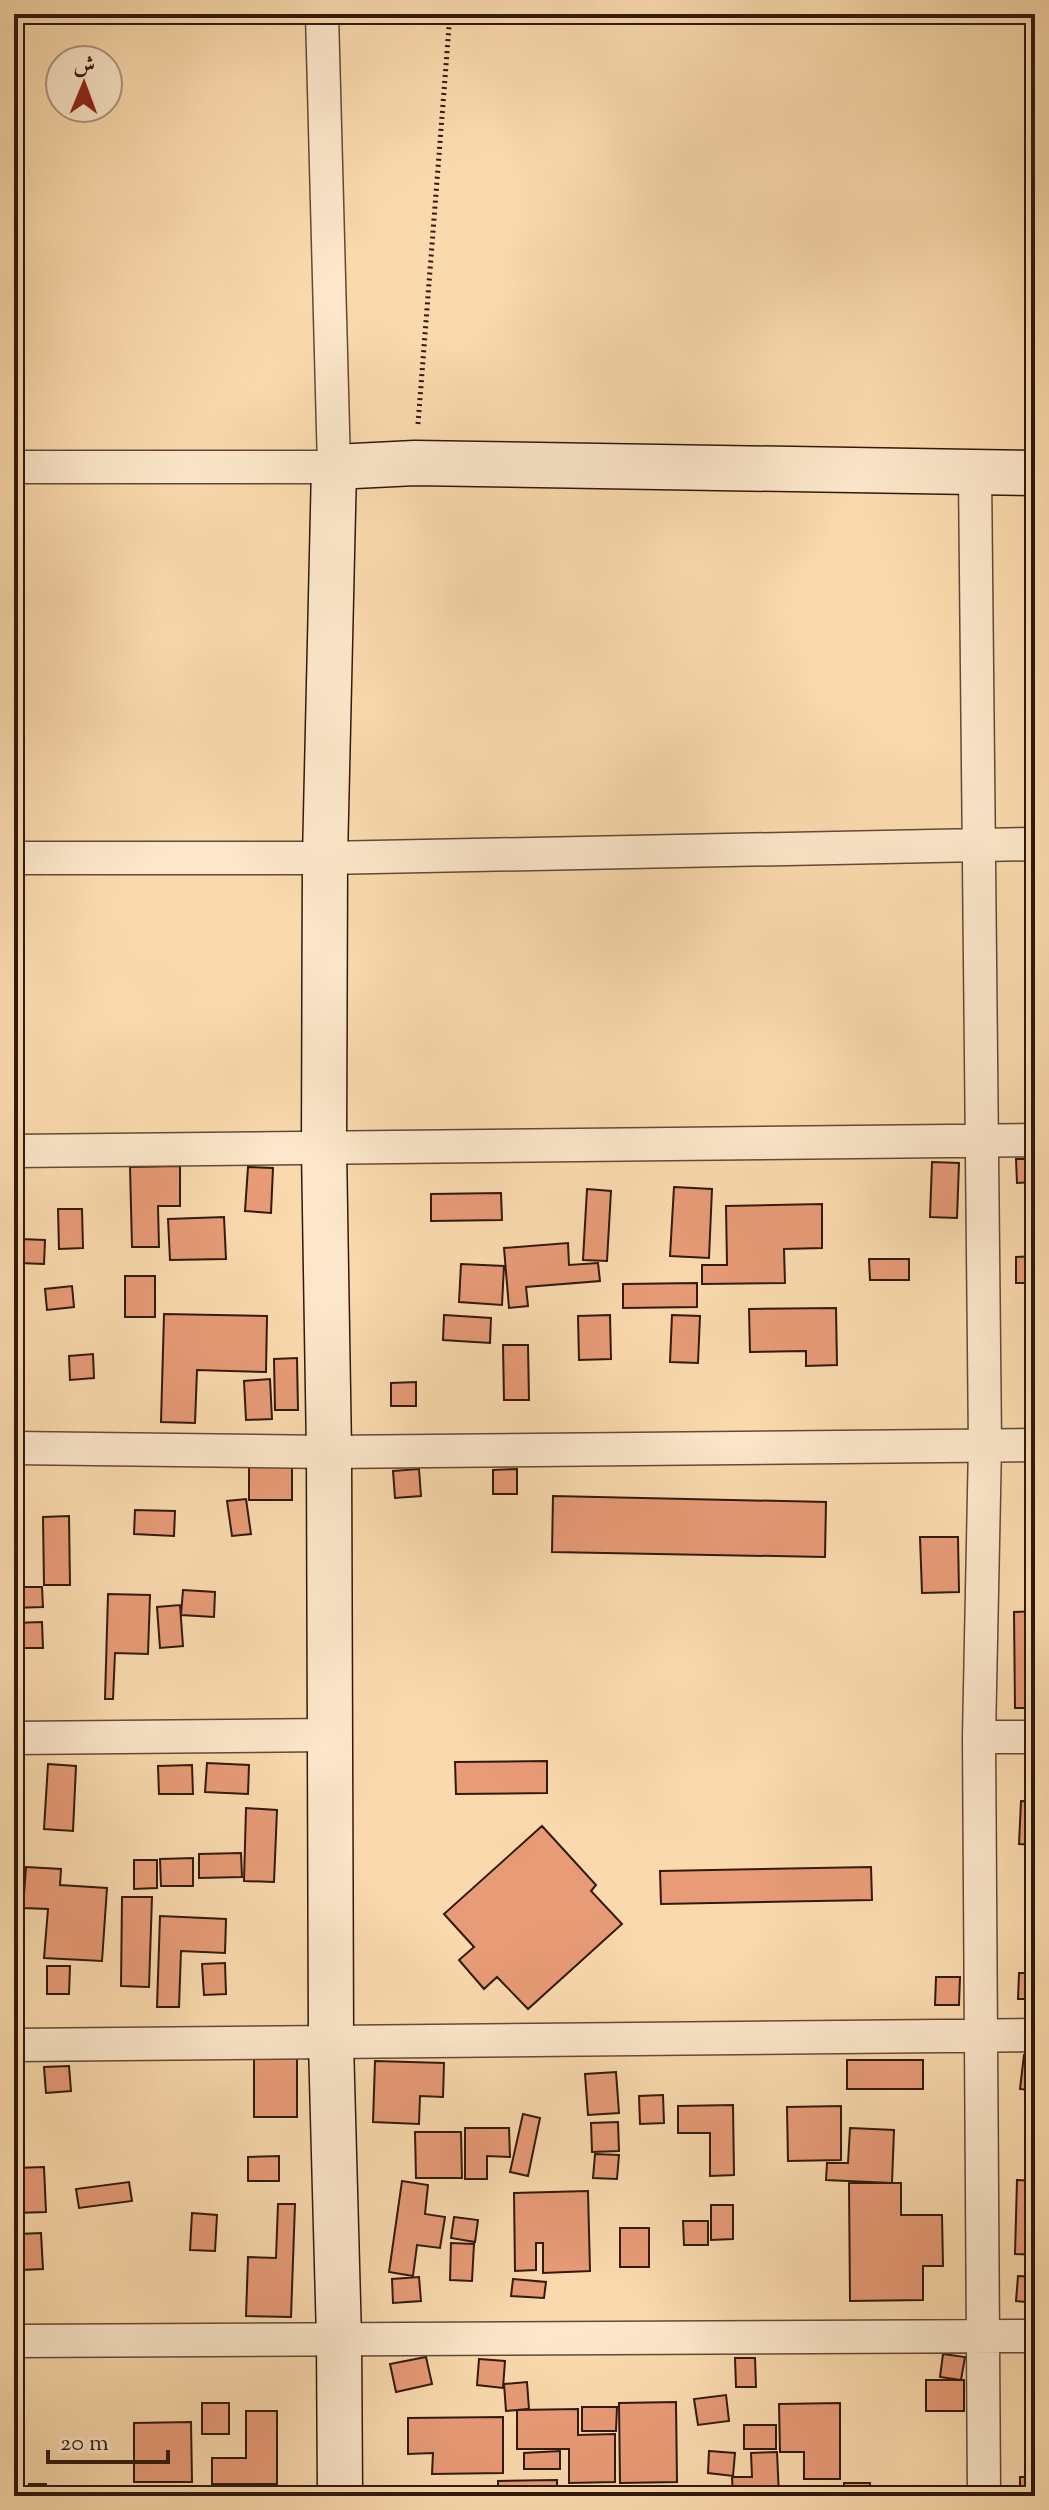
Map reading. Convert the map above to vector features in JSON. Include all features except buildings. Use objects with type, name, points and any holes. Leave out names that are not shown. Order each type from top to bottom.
[{"type":"street","points":[[322,14],[334,467],[325,858],[324,1149],[329,1452],[331,2043],[340,2496]]},
{"type":"street","points":[[14,467],[334,467],[415,463],[1035,473]]},
{"type":"street","points":[[975,474],[985,1445],[979,1737],[984,2496]]},
{"type":"street","points":[[14,858],[325,858],[1035,844]]},
{"type":"street","points":[[14,1151],[1035,1140]]},
{"type":"street","points":[[14,1448],[329,1452],[1035,1445]]},
{"type":"street","points":[[14,1738],[329,1735]]},
{"type":"street","points":[[979,1737],[1035,1737]]},
{"type":"street","points":[[14,2045],[1035,2035]]},
{"type":"street","points":[[14,2341],[1035,2336]]},
{"type":"path","points":[[415,463],[450,14]]}]
